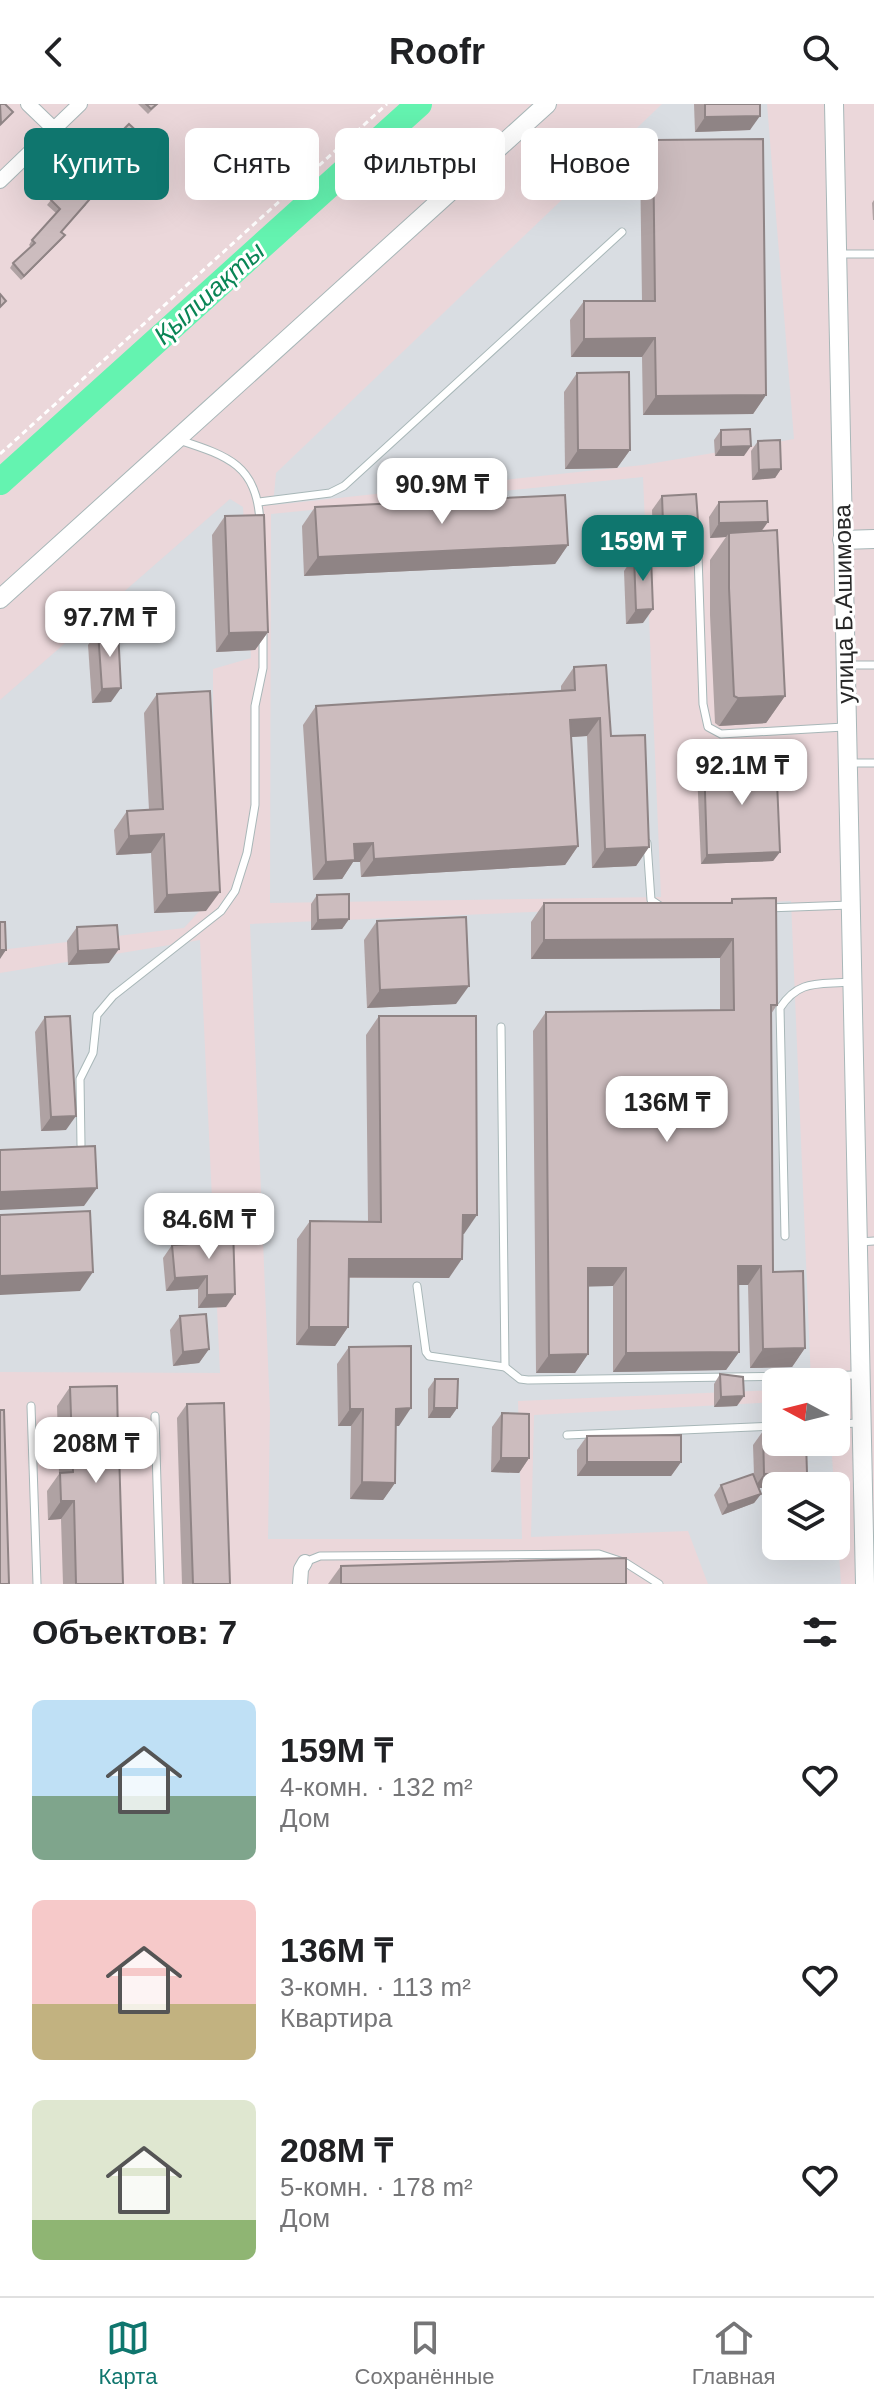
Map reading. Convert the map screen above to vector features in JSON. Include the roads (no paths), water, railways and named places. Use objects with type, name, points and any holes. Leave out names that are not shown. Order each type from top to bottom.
[{"type":"street","points":[[28,104],[53,128]]},
{"type":"street","points":[[55,128],[80,104]]},
{"type":"street","points":[[0,599],[547,104]]},
{"type":"street","name":"улица Б.Ашимова","points":[[834,104],[852,982],[866,1242],[867,1340],[860,1375],[865,1584]]},
{"type":"street","points":[[0,181],[24,158]]},
{"type":"street","points":[[842,540],[874,539]]},
{"type":"street","points":[[300,1584],[305,1562]]},
{"type":"lane","points":[[259,502],[330,493],[344,486],[622,232]]},
{"type":"lane","points":[[836,254],[874,254]]},
{"type":"lane","points":[[177,439],[234,463],[250,479],[259,502],[260,532]]},
{"type":"lane","points":[[698,555],[703,704],[708,727],[721,734],[846,726]]},
{"type":"lane","points":[[81,1145],[80,1079],[93,1053],[96,1022],[101,1008],[221,911],[235,891],[242,873],[255,805],[255,706],[264,654],[263,624]]},
{"type":"lane","points":[[845,665],[874,665]]},
{"type":"lane","points":[[847,763],[874,763]]},
{"type":"lane","points":[[647,839],[651,900],[664,909],[675,909]]},
{"type":"lane","points":[[761,908],[850,905]]},
{"type":"lane","points":[[785,1236],[780,1008],[790,993],[804,986],[852,982]]},
{"type":"lane","points":[[501,1027],[505,1367]]},
{"type":"lane","points":[[417,1286],[429,1356],[505,1367],[520,1379],[860,1375]]},
{"type":"lane","points":[[31,1406],[37,1584]]},
{"type":"lane","points":[[155,1416],[160,1584]]},
{"type":"lane","points":[[850,1423],[861,1423]]},
{"type":"lane","points":[[567,1435],[762,1427]]},
{"type":"lane","points":[[305,1562],[320,1556],[599,1554],[626,1563],[659,1584]]},
{"type":"waterway","name":"Қылшақты","points":[[0,482],[419,104]]}]
